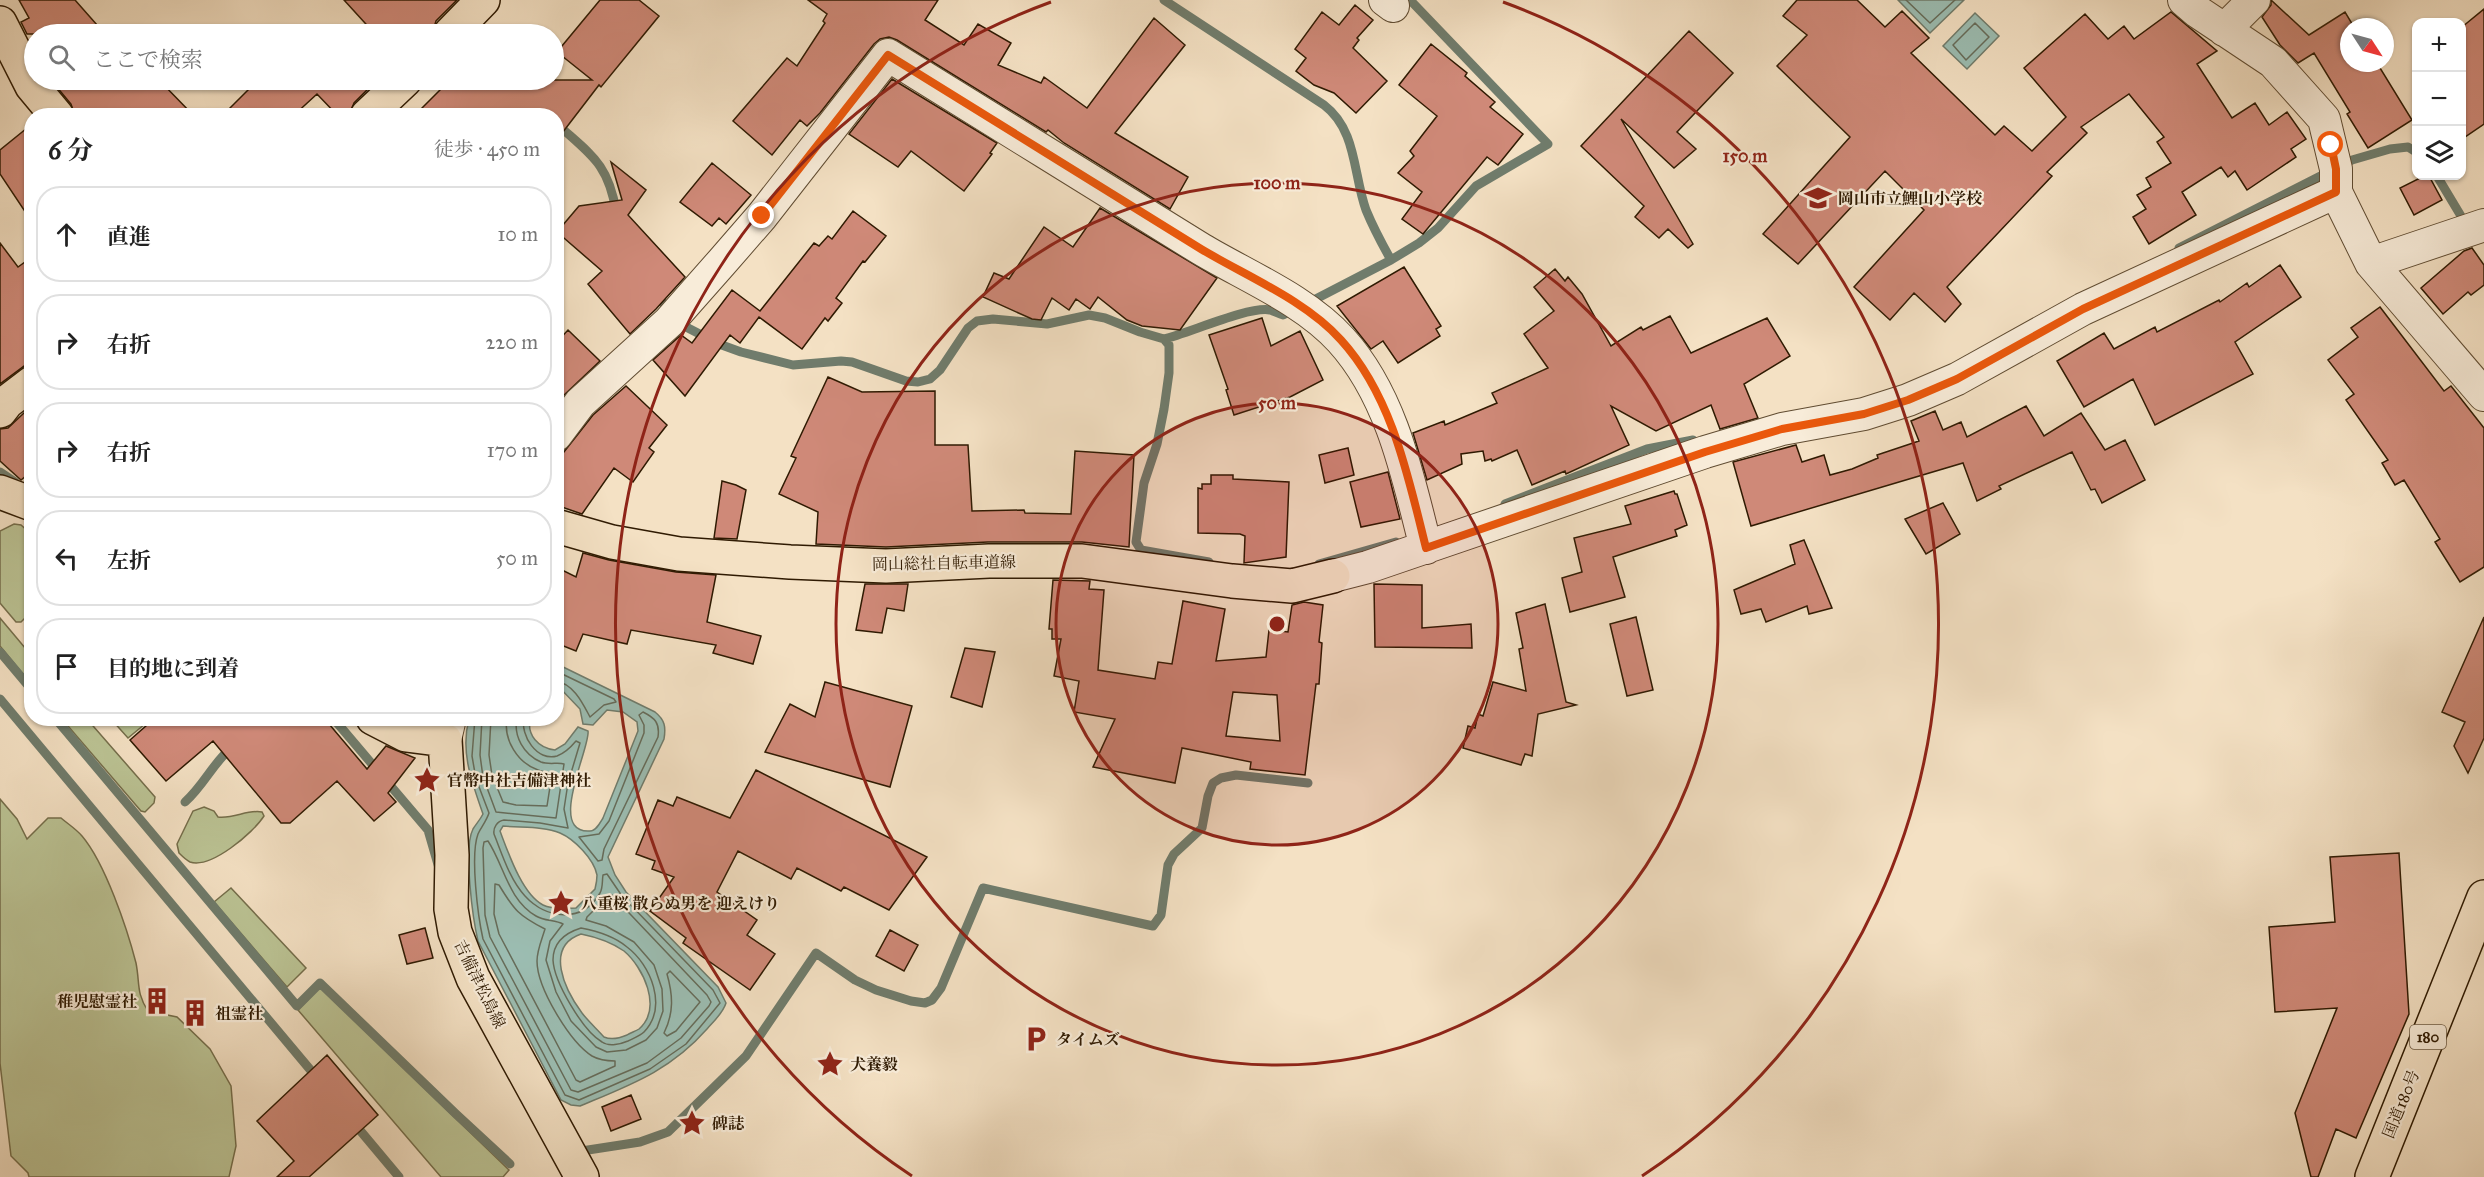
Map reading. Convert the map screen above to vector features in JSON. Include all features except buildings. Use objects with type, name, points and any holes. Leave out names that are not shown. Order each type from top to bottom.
[{"type":"main road","points":[[460,24],[483,0]]},
{"type":"main road","points":[[0,23],[24,70]]},
{"type":"main road","points":[[35,90],[50,108]]},
{"type":"main road","points":[[375,108],[394,90]]},
{"type":"main road","points":[[0,411],[7,402],[24,389]]},
{"type":"main road","points":[[0,492],[24,501]]},
{"type":"main road","name":"岡山総社自転車道線","points":[[564,528],[612,542],[679,554],[789,562],[886,566],[988,561],[1083,561],[1232,581],[1292,586],[1333,576]]},
{"type":"main road","name":"吉備津松島線","points":[[389,726],[406,735],[447,729],[452,855],[451,909],[455,932],[473,978],[582,1177]]},
{"type":"main road","name":"国道180号","points":[[2372,1177],[2484,897]]},
{"type":"street","points":[[2184,0],[2272,62],[2324,119],[2336,169],[2336,192],[2371,263],[2484,395]]},
{"type":"street","points":[[2224,30],[2254,0]]},
{"type":"street","points":[[564,424],[580,403],[669,322],[762,216],[888,55],[1201,249],[1314,315],[1341,340],[1372,383],[1404,460],[1426,548]]},
{"type":"street","points":[[1333,576],[1426,548],[1716,449],[1782,429],[1864,414],[1908,400],[1957,379],[2083,309],[2336,192]]},
{"type":"street","points":[[2371,263],[2484,225]]},
{"type":"green space","points":[[14,524],[24,528],[24,619],[21,622],[16,622],[0,603],[0,531]]},
{"type":"green space","points":[[0,618],[24,647],[24,675],[0,646]]},
{"type":"green space","points":[[68,726],[93,726],[155,797],[154,803],[145,812],[141,811]]},
{"type":"green space","points":[[117,726],[143,726],[128,738]]},
{"type":"green space","points":[[0,799],[17,819],[27,839],[48,818],[61,818],[80,833],[91,848],[107,879],[127,932],[144,1005],[148,1011],[177,1017],[210,1049],[231,1086],[236,1146],[229,1177],[29,1177],[28,1173],[11,1156],[0,1063]]},
{"type":"green space","points":[[204,807],[214,811],[218,817],[230,817],[257,811],[262,812],[264,816],[241,840],[220,855],[199,863],[190,862],[179,853],[177,844],[193,811]]},
{"type":"green space","points":[[231,888],[306,968],[287,987],[214,902]]},
{"type":"green space","points":[[320,987],[509,1170],[503,1177],[441,1177],[298,1010]]},
{"type":"water","points":[[1898,0],[1964,0],[1930,33]]},
{"type":"water","points":[[1975,13],[1999,36],[1967,69],[1943,46]]},
{"type":"water","points":[[564,667],[655,712],[663,721],[664,739],[608,857],[615,875],[626,892],[718,987],[726,1003],[718,1017],[679,1056],[648,1075],[580,1106],[561,1100],[478,941],[472,901],[469,852],[473,829],[483,814],[468,767],[466,743],[468,726],[530,726],[532,735],[539,744],[555,750],[565,744],[578,727],[588,731],[571,805],[572,819],[577,828],[592,831],[603,818],[638,731],[637,722],[623,712],[607,710],[593,725],[583,724],[580,709],[564,692]],"holes":[[[503,826],[560,833],[583,850],[592,863],[597,875],[595,889],[576,908],[547,907],[535,900],[522,882],[500,831]],[[581,934],[624,951],[638,967],[648,988],[650,999],[646,1020],[639,1029],[618,1038],[604,1037],[584,1016],[569,993],[561,970],[563,949],[570,940]]]},
{"type":"waterway","points":[[1164,0],[1324,105],[1343,127],[1366,210],[1391,260],[1308,303]]},
{"type":"waterway","points":[[1391,260],[1438,228],[1476,186],[1548,144],[1410,0]]},
{"type":"waterway","points":[[564,130],[588,152],[603,171],[613,195],[616,211]]},
{"type":"waterway","points":[[2179,248],[2352,160],[2390,149],[2408,147],[2412,150]]},
{"type":"waterway","points":[[2439,180],[2467,226]]},
{"type":"waterway","points":[[654,294],[688,328],[741,352],[793,365],[852,362],[906,381],[918,382],[930,379],[940,370],[968,328],[977,321],[993,319],[1047,324],[1089,315],[1105,318],[1164,339],[1169,345],[1169,373],[1157,444],[1144,483],[1136,542],[1141,550],[1209,562]]},
{"type":"waterway","points":[[1164,339],[1248,312],[1270,310],[1283,315],[1295,309]]},
{"type":"waterway","points":[[1505,504],[1647,449],[1693,440]]},
{"type":"waterway","points":[[0,472],[15,482]]},
{"type":"waterway","points":[[1319,564],[1396,542]]},
{"type":"waterway","points":[[0,652],[24,680]]},
{"type":"waterway","points":[[0,699],[318,1079]]},
{"type":"waterway","points":[[62,726],[297,1006],[320,983],[510,1164]]},
{"type":"waterway","points":[[340,726],[428,830],[439,868]]},
{"type":"waterway","points":[[185,802],[232,747]]},
{"type":"waterway","points":[[575,1152],[640,1142],[668,1132],[746,1056],[816,953],[855,980],[876,990],[925,1003],[932,1000],[941,988],[983,888],[1153,926],[1161,915],[1168,865],[1174,854],[1202,828],[1213,783],[1221,778],[1236,775],[1308,783]]},
{"type":"waterway","points":[[353,1122],[399,1177]]},
{"type":"place","name":"岡山市立鯉山小学校","points":[[1818,198]]},
{"type":"place","name":"官幣中社吉備津神社","points":[[427,780]]},
{"type":"place","name":"八重桜 散らぬ男を 迎えけり","points":[[561,903]]},
{"type":"place","name":"稚児慰霊社","points":[[157,1001]]},
{"type":"place","name":"祖霊社","points":[[195,1013]]},
{"type":"place","name":"タイムズ","points":[[1036,1039]]},
{"type":"place","name":"犬養毅","points":[[830,1064]]},
{"type":"place","name":"碑誌","points":[[692,1123]]},
{"type":"route","points":[[762,216],[888,55],[1201,249],[1314,315],[1341,340],[1372,383],[1404,460],[1426,548],[1705,452],[1782,429],[1864,414],[1908,400],[1957,379],[2083,309],[2336,192],[2336,169],[2331,145]]}]
